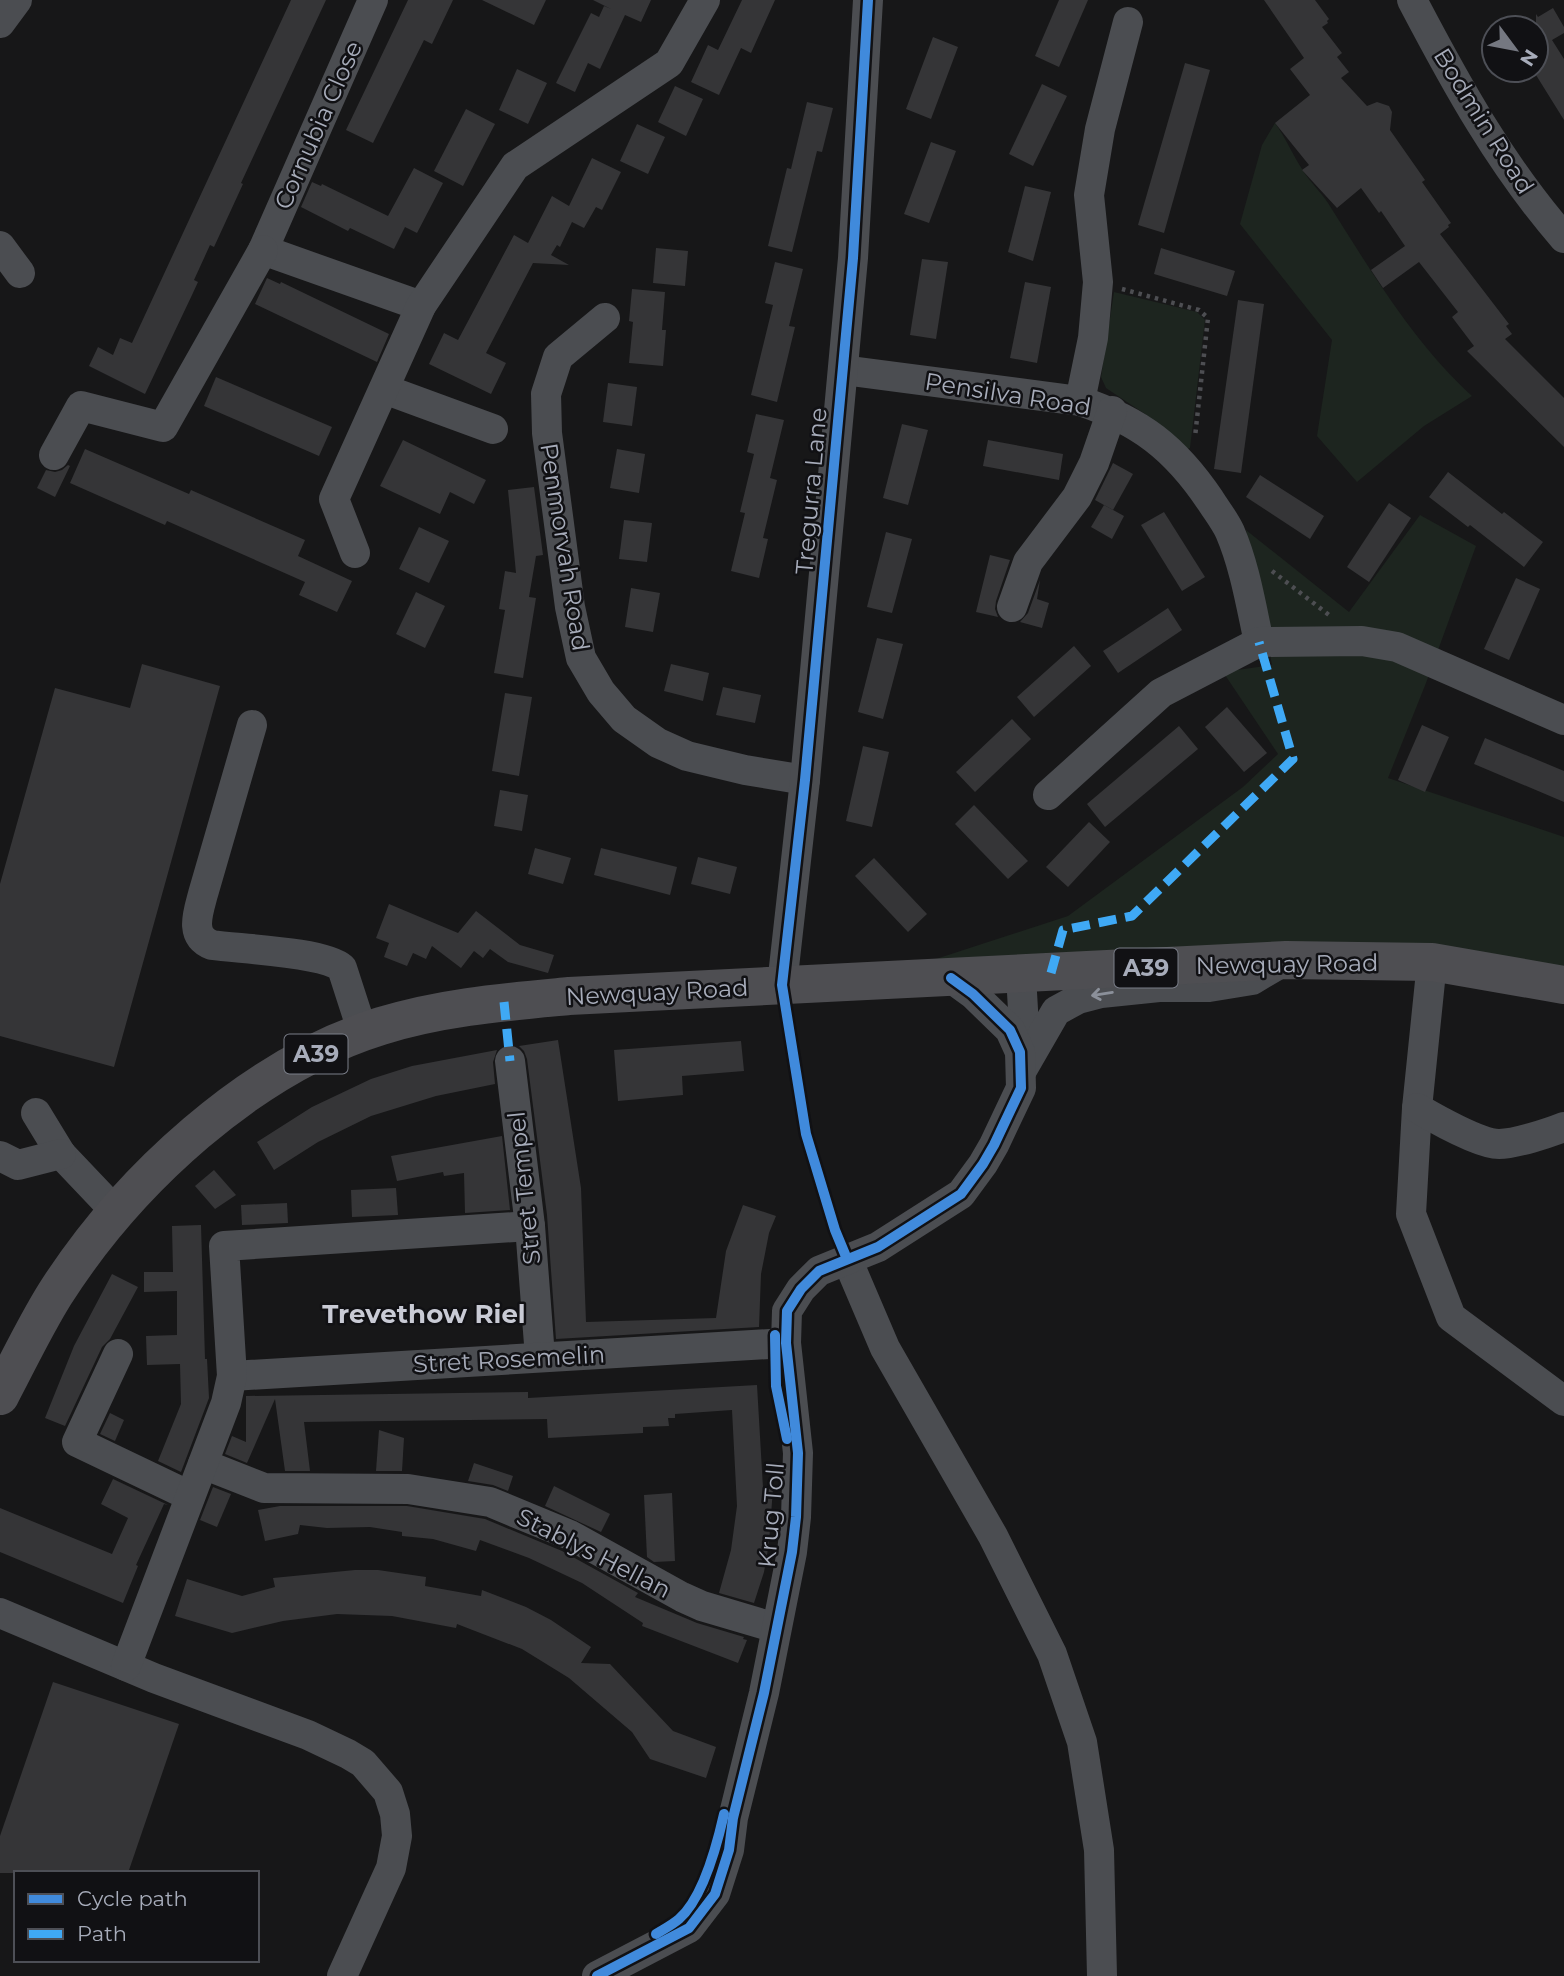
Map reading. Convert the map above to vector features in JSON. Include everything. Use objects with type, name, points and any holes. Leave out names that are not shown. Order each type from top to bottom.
[{"type":"highway","name":"Newquay Road","points":[[0,1396],[55,1294],[104,1226],[169,1157],[224,1109],[284,1069],[381,1026],[466,1006],[569,996],[1286,960],[1432,962],[1564,985]]},
{"type":"street","points":[[0,23],[17,0]]},
{"type":"street","name":"Cornubia Close","points":[[54,455],[81,406],[163,427],[263,250],[373,0]]},
{"type":"street","points":[[355,553],[334,499],[421,306],[515,166],[668,63],[705,0]]},
{"type":"street","name":"Tregurra Lane","points":[[782,985],[805,780],[853,258],[868,0]]},
{"type":"street","name":"Bodmin Road","points":[[1412,0],[1461,92],[1501,157],[1564,238]]},
{"type":"street","points":[[1080,401],[1093,338],[1098,282],[1089,195],[1100,128],[1128,22]]},
{"type":"street","points":[[0,246],[20,273]]},
{"type":"street","points":[[263,250],[421,306]]},
{"type":"street","name":"Penmorvah Road","points":[[605,318],[558,357],[546,394],[549,447],[570,607],[581,658],[601,692],[624,719],[658,743],[687,756],[745,770],[805,780]]},
{"type":"street","name":"Pensilva Road","points":[[843,370],[1080,401],[1112,411],[1157,439],[1183,465],[1229,529],[1238,553],[1259,642]]},
{"type":"street","points":[[384,388],[493,429]]},
{"type":"street","points":[[1012,607],[1028,562],[1077,496],[1094,463],[1112,411]]},
{"type":"street","points":[[1048,796],[1161,693],[1259,642],[1362,641],[1397,647],[1564,720]]},
{"type":"street","points":[[252,725],[203,894],[197,931],[205,943],[212,945],[337,963],[342,968],[363,1033]]},
{"type":"street","points":[[1021,1061],[1056,1011],[1078,999],[1101,993],[1159,987],[1209,986],[1252,980],[1286,960]]},
{"type":"street","points":[[1432,962],[1417,1108],[1411,1214],[1451,1317],[1564,1401]]},
{"type":"street","points":[[1028,975],[1044,1031]]},
{"type":"street","points":[[1021,1061],[1028,975]]},
{"type":"street","points":[[951,978],[1010,1030],[1021,1061]]},
{"type":"street","name":"Stret Tempel","points":[[510,1061],[530,1226],[540,1357]]},
{"type":"street","name":"Krug Toll","points":[[597,1976],[689,1928],[715,1894],[729,1850],[733,1818],[764,1693],[792,1552],[798,1453],[786,1343],[787,1311],[801,1289],[819,1271],[878,1247],[961,1194],[983,1164],[1007,1120],[1021,1088],[1021,1061]]},
{"type":"street","points":[[1417,1108],[1453,1128],[1497,1144],[1564,1127]]},
{"type":"street","points":[[36,1113],[61,1154],[117,1213]]},
{"type":"street","points":[[0,1156],[18,1165],[61,1154]]},
{"type":"street","points":[[126,1666],[226,1403],[232,1376],[224,1246],[530,1226]]},
{"type":"street","points":[[847,1259],[885,1348],[993,1536],[1052,1654],[1082,1742],[1097,1836],[1102,1976]]},
{"type":"street","name":"Stret Rosemelin","points":[[232,1376],[786,1343]]},
{"type":"street","points":[[118,1354],[77,1442],[190,1496]]},
{"type":"street","name":"Stablys Hellan","points":[[203,1464],[264,1488],[408,1489],[490,1502],[570,1535],[702,1606],[776,1628]]},
{"type":"street","points":[[0,1613],[126,1666],[308,1735],[363,1763],[388,1792],[396,1814],[397,1836],[391,1868],[342,1976]]},
{"type":"path","points":[[1098,282],[1199,310],[1208,318],[1193,452],[1183,465]]},
{"type":"path","points":[[1271,570],[1362,641]]},
{"type":"path","points":[[782,985],[806,1134],[835,1230],[847,1259]]},
{"type":"shaded area","points":[[1275,123],[1295,158],[1328,203],[1394,305],[1431,353],[1472,396],[1424,426],[1357,482],[1317,436],[1332,340],[1240,224],[1262,145]]},
{"type":"shaded area","points":[[1114,292],[1197,312],[1205,320],[1190,448],[1185,450],[1145,414],[1106,388],[1101,377]]},
{"type":"shaded area","points":[[1420,515],[1476,546],[1388,778],[1564,837],[1564,970],[899,971],[1068,916],[1243,787],[1278,754],[1223,672],[1272,665],[1246,530],[1349,612]]},
{"type":"building","points":[[291,0],[326,0],[214,247],[210,245],[194,280],[198,282],[145,394],[89,366],[98,347],[113,355],[120,338],[132,343]]},
{"type":"building","points":[[408,0],[453,0],[432,44],[424,40],[373,143],[346,130]]},
{"type":"building","points":[[482,0],[546,0],[534,25]]},
{"type":"building","points":[[593,0],[651,0],[641,22],[625,15],[600,69],[588,63],[575,92],[556,83],[591,13],[599,17],[604,6],[611,9]]},
{"type":"building","points":[[742,0],[775,0],[751,53],[741,48],[719,95],[691,82],[708,45],[718,50]]},
{"type":"building","points":[[1059,0],[1088,0],[1059,67],[1035,56]]},
{"type":"building","points":[[1264,0],[1315,0],[1329,19],[1322,27],[1342,53],[1337,57],[1349,72],[1341,78],[1367,106],[1377,102],[1389,106],[1392,112],[1390,130],[1451,223],[1440,234],[1509,324],[1506,326],[1512,334],[1505,339],[1564,398],[1564,447],[1467,351],[1474,346],[1452,317],[1458,312],[1419,262],[1383,288],[1371,270],[1405,246],[1361,188],[1337,208],[1302,170],[1309,165],[1275,123],[1310,95],[1290,69],[1304,58]]},
{"type":"building","points":[[1553,8],[1564,27],[1564,33],[1552,40],[1564,59],[1564,120],[1542,84],[1550,84],[1550,14],[1543,14]]},
{"type":"building","points":[[933,37],[958,47],[931,119],[906,109]]},
{"type":"building","points":[[1185,63],[1210,70],[1164,233],[1138,225]]},
{"type":"building","points":[[517,69],[547,83],[528,124],[499,110]]},
{"type":"building","points":[[1042,84],[1067,96],[1033,166],[1009,154]]},
{"type":"building","points":[[675,86],[703,99],[686,136],[658,122]]},
{"type":"building","points":[[807,102],[833,108],[822,152],[817,151],[792,252],[768,246]]},
{"type":"building","points":[[466,109],[495,124],[463,186],[434,171]]},
{"type":"building","points":[[637,124],[665,137],[648,174],[620,161]]},
{"type":"building","points":[[931,142],[956,151],[929,223],[904,214]]},
{"type":"building","points":[[592,158],[621,172],[602,210],[596,207],[584,228],[572,222],[560,247],[557,245],[551,255],[569,265],[533,263],[486,353],[506,363],[491,394],[429,364],[444,333],[458,340],[514,235],[528,243],[552,196],[569,206]]},
{"type":"building","points":[[414,168],[443,183],[417,233],[405,227],[394,249],[350,228],[348,231],[301,207],[312,182],[321,186],[322,184],[388,216]]},
{"type":"building","points":[[1025,186],[1051,192],[1033,261],[1008,252]]},
{"type":"building","points":[[656,248],[688,251],[685,286],[653,283]]},
{"type":"building","points":[[1161,248],[1235,271],[1227,296],[1154,274]]},
{"type":"building","points":[[922,259],[948,262],[936,339],[910,335]]},
{"type":"building","points":[[775,262],[803,269],[789,326],[795,327],[777,402],[751,395],[773,305],[765,303]]},
{"type":"building","points":[[267,278],[280,284],[281,282],[389,334],[377,362],[255,304]]},
{"type":"building","points":[[1025,282],[1051,287],[1037,363],[1010,358]]},
{"type":"building","points":[[632,289],[665,292],[663,366],[629,363],[633,322],[629,321]]},
{"type":"building","points":[[1238,300],[1264,304],[1241,473],[1214,469]]},
{"type":"building","points":[[216,377],[332,427],[319,456],[204,406]]},
{"type":"building","points":[[608,383],[637,387],[632,426],[603,422]]},
{"type":"building","points":[[756,414],[784,420],[770,478],[777,480],[763,538],[768,539],[759,578],[731,571],[745,513],[740,512],[754,454],[747,452]]},
{"type":"building","points":[[902,424],[928,430],[908,505],[883,498]]},
{"type":"building","points":[[403,440],[486,480],[474,504],[450,492],[440,514],[380,486]]},
{"type":"building","points":[[988,440],[1063,454],[1059,480],[983,466]]},
{"type":"building","points":[[85,449],[189,494],[191,490],[305,540],[298,556],[352,581],[337,612],[299,595],[305,582],[167,521],[165,525],[70,483]]},
{"type":"building","points":[[617,449],[645,454],[639,493],[610,488]]},
{"type":"building","points":[[1113,463],[1133,474],[1113,510],[1095,500]]},
{"type":"building","points":[[70,466],[55,497],[37,488],[46,470],[55,472]]},
{"type":"building","points":[[1448,472],[1543,542],[1524,567],[1429,497]]},
{"type":"building","points":[[1260,475],[1324,516],[1310,539],[1246,497]]},
{"type":"building","points":[[534,487],[543,555],[536,556],[529,597],[536,598],[523,678],[494,673],[505,610],[499,609],[505,571],[516,573],[508,490]]},
{"type":"building","points":[[1389,503],[1411,518],[1369,582],[1347,567]]},
{"type":"building","points":[[1104,505],[1124,516],[1112,539],[1091,527]]},
{"type":"building","points":[[1164,512],[1205,577],[1182,591],[1141,525]]},
{"type":"building","points":[[624,520],[652,523],[647,562],[619,559]]},
{"type":"building","points":[[419,527],[449,541],[429,583],[399,569]]},
{"type":"building","points":[[886,532],[912,539],[892,613],[867,607]]},
{"type":"building","points":[[990,555],[1010,560],[996,601],[998,617],[976,612]]},
{"type":"building","points":[[1516,578],[1540,589],[1509,660],[1484,649]]},
{"type":"building","points":[[1040,580],[1037,599],[1049,603],[1042,628],[1020,622],[1028,613]]},
{"type":"building","points":[[631,588],[660,593],[653,632],[625,627]]},
{"type":"building","points":[[416,592],[445,606],[425,648],[396,634]]},
{"type":"building","points":[[1168,608],[1182,630],[1118,673],[1103,651]]},
{"type":"building","points":[[877,638],[903,644],[883,719],[858,712]]},
{"type":"building","points":[[1074,646],[1091,666],[1034,717],[1017,697]]},
{"type":"building","points":[[142,664],[220,686],[114,1067],[0,1036],[0,884],[55,688],[130,708]]},
{"type":"building","points":[[671,664],[709,673],[703,701],[664,691]]},
{"type":"building","points":[[723,687],[761,695],[755,723],[716,715]]},
{"type":"building","points":[[505,693],[532,697],[519,776],[492,771]]},
{"type":"building","points":[[1227,707],[1267,753],[1244,772],[1205,727]]},
{"type":"building","points":[[1012,719],[1031,739],[975,792],[956,772]]},
{"type":"building","points":[[1422,725],[1449,737],[1425,792],[1398,780]]},
{"type":"building","points":[[1179,726],[1198,749],[1105,827],[1087,804]]},
{"type":"building","points":[[1485,738],[1564,771],[1564,802],[1474,764]]},
{"type":"building","points":[[863,746],[889,752],[872,827],[846,821]]},
{"type":"building","points":[[500,790],[528,795],[522,831],[494,826]]},
{"type":"building","points":[[974,805],[1028,861],[1008,879],[955,824]]},
{"type":"building","points":[[1089,822],[1110,842],[1068,887],[1046,867]]},
{"type":"building","points":[[535,848],[571,858],[563,884],[528,874]]},
{"type":"building","points":[[601,848],[677,867],[670,895],[594,875]]},
{"type":"building","points":[[698,857],[737,867],[730,894],[691,884]]},
{"type":"building","points":[[874,858],[927,914],[908,932],[855,876]]},
{"type":"building","points":[[389,904],[458,933],[476,911],[520,945],[554,955],[548,973],[508,962],[490,949],[483,958],[474,951],[461,968],[432,946],[426,959],[413,953],[407,966],[384,957],[389,943],[376,938]]},
{"type":"building","points":[[558,1040],[581,1188],[586,1322],[716,1318],[726,1251],[743,1205],[776,1216],[769,1233],[761,1274],[759,1327],[556,1339],[547,1215],[527,1059],[519,1046]]},
{"type":"building","points":[[741,1041],[744,1071],[682,1076],[683,1095],[618,1101],[614,1050]]},
{"type":"building","points":[[497,1050],[493,1062],[495,1084],[436,1096],[371,1116],[318,1142],[274,1170],[257,1142],[312,1107],[371,1079],[412,1066]]},
{"type":"building","points":[[502,1136],[510,1210],[465,1213],[464,1173],[444,1176],[443,1172],[397,1181],[391,1156]]},
{"type":"building","points":[[214,1170],[236,1195],[215,1209],[195,1186]]},
{"type":"building","points":[[396,1188],[398,1215],[352,1217],[351,1190]]},
{"type":"building","points":[[287,1203],[288,1223],[242,1225],[241,1205]]},
{"type":"building","points":[[201,1225],[205,1359],[209,1398],[181,1472],[158,1461],[181,1404],[180,1364],[147,1365],[146,1336],[177,1335],[177,1291],[144,1292],[144,1272],[173,1272],[172,1226]]},
{"type":"building","points":[[112,1274],[138,1287],[110,1339],[102,1347],[65,1426],[45,1418],[74,1346]]},
{"type":"building","points":[[757,1385],[763,1488],[773,1488],[769,1543],[764,1572],[754,1603],[719,1593],[731,1550],[737,1506],[732,1410],[675,1414],[675,1418],[668,1418],[669,1426],[643,1427],[643,1433],[548,1438],[547,1419],[304,1422],[310,1471],[285,1471],[275,1399],[247,1463],[225,1454],[232,1436],[246,1442],[246,1396],[528,1392],[528,1398]]},
{"type":"building","points":[[110,1413],[124,1420],[115,1441],[100,1434]]},
{"type":"building","points":[[379,1430],[404,1438],[402,1471],[376,1471]]},
{"type":"building","points":[[474,1463],[513,1476],[508,1491],[493,1485],[468,1481]]},
{"type":"building","points":[[113,1479],[168,1505],[164,1504],[136,1565],[138,1566],[123,1603],[0,1552],[0,1508],[112,1554],[128,1518],[101,1504]]},
{"type":"building","points":[[554,1486],[610,1514],[601,1532],[545,1506]]},
{"type":"building","points":[[213,1487],[231,1494],[217,1527],[200,1520]]},
{"type":"building","points":[[672,1493],[675,1561],[654,1562],[647,1557],[644,1495]]},
{"type":"building","points":[[280,1506],[407,1506],[485,1519],[562,1551],[638,1593],[635,1597],[747,1640],[738,1663],[642,1626],[643,1623],[582,1583],[529,1558],[480,1540],[476,1551],[433,1539],[402,1536],[402,1532],[370,1527],[327,1528],[300,1525],[298,1534],[265,1541],[258,1510]]},
{"type":"building","points":[[378,1570],[426,1577],[425,1586],[481,1596],[482,1590],[551,1620],[591,1647],[581,1663],[610,1664],[673,1731],[716,1747],[706,1778],[650,1759],[632,1732],[569,1678],[522,1649],[457,1624],[456,1628],[392,1616],[337,1614],[283,1621],[232,1633],[175,1616],[187,1579],[242,1596],[275,1587],[273,1578]]},
{"type":"building","points":[[53,1682],[179,1724],[129,1871],[0,1873],[0,1836]]},
{"type":"marked path","points":[[1051,973],[1063,930],[1132,916],[1293,759],[1259,642]]},
{"type":"marked path","points":[[504,1002],[510,1061]]},
{"type":"cycle path","points":[[847,1259],[835,1230],[806,1134],[782,985],[805,780],[853,258],[868,0]]},
{"type":"cycle path","points":[[597,1976],[689,1928],[715,1894],[729,1850],[733,1818],[764,1693],[792,1552],[796,1517],[798,1453],[786,1343],[787,1311],[801,1289],[819,1271],[878,1247],[961,1194],[994,1145],[1021,1088],[1020,1052],[1010,1030],[973,994],[951,978]]},
{"type":"cycle path","points":[[775,1335],[776,1386],[787,1439]]},
{"type":"cycle path","points":[[656,1934],[679,1919],[695,1898],[713,1855],[724,1814]]},
{"type":"district","name":"Trevethow Riel","points":[[424,1314]]}]
